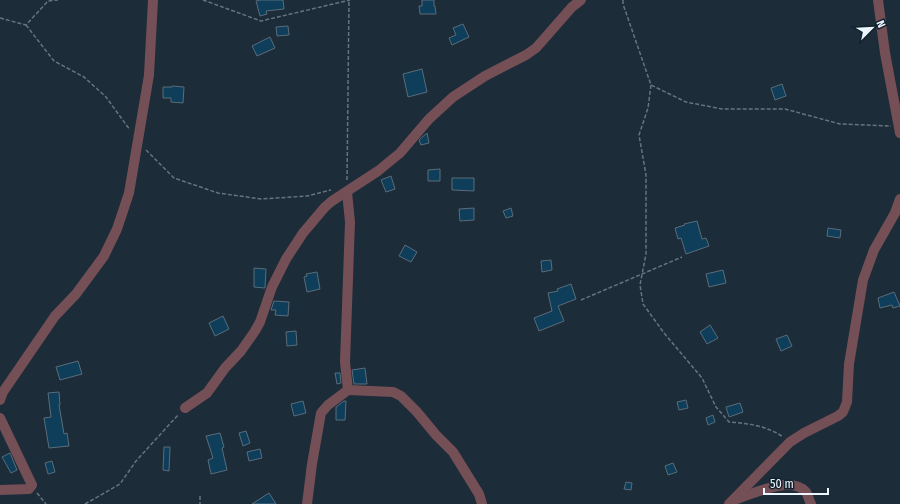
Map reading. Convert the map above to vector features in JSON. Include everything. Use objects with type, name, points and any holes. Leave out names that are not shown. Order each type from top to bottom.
[{"type":"street","points":[[0,400],[3,392],[55,316],[76,294],[104,256],[117,229],[129,193],[149,75],[154,0]]},
{"type":"street","points":[[185,408],[207,393],[225,368],[242,351],[256,331],[275,280],[286,260],[303,233],[325,207],[378,172],[400,153],[429,119],[453,97],[486,76],[526,55],[536,48],[572,7],[581,0]]},
{"type":"street","points":[[878,0],[885,53],[899,130]]},
{"type":"street","points":[[347,192],[350,222],[345,362],[348,390]]},
{"type":"street","points":[[730,502],[790,442],[843,412],[846,402],[849,364],[863,280],[874,250],[895,213],[900,199]]},
{"type":"street","points":[[308,504],[312,464],[321,413],[328,405],[348,390],[393,392],[401,396],[453,452],[479,494],[482,504]]},
{"type":"street","points":[[0,418],[32,484],[32,487],[29,488],[0,490]]},
{"type":"street","points":[[730,502],[784,484],[800,488],[806,493],[810,504]]},
{"type":"path","points":[[26,25],[48,1],[58,0]]},
{"type":"path","points":[[204,0],[261,22],[349,0],[347,192]]},
{"type":"path","points":[[624,0],[623,4],[651,85],[648,108],[639,135],[646,175],[646,254],[640,286],[642,304],[702,378],[716,407],[728,422],[746,423],[778,433],[790,442]]},
{"type":"path","points":[[0,18],[26,25],[54,61],[84,77],[106,97],[137,142],[174,178],[218,193],[261,199],[307,196],[334,189]]},
{"type":"path","points":[[651,85],[686,102],[722,110],[785,109],[840,124],[899,130]]},
{"type":"path","points":[[582,300],[682,257]]},
{"type":"path","points":[[85,504],[120,484],[136,460],[185,408]]},
{"type":"path","points":[[32,487],[46,504]]},
{"type":"path","points":[[200,496],[200,504]]},
{"type":"building","points":[[283,0],[284,9],[266,11],[267,14],[260,16],[256,1]]},
{"type":"building","points":[[422,0],[434,0],[436,14],[420,14],[419,6],[422,6]]},
{"type":"building","points":[[463,24],[469,37],[452,45],[449,38],[456,35],[453,28]]},
{"type":"building","points":[[288,26],[289,35],[277,36],[276,27]]},
{"type":"building","points":[[270,37],[275,48],[257,56],[252,46]]},
{"type":"building","points":[[422,69],[427,92],[408,97],[403,74]]},
{"type":"building","points":[[782,84],[786,96],[775,100],[771,88]]},
{"type":"building","points":[[163,87],[184,87],[183,103],[171,102],[171,98],[163,98]]},
{"type":"building","points":[[427,133],[429,143],[421,145],[419,140]]},
{"type":"building","points":[[440,169],[440,181],[428,181],[428,170]]},
{"type":"building","points":[[391,176],[395,189],[386,192],[381,180]]},
{"type":"building","points":[[452,178],[474,178],[474,191],[452,190]]},
{"type":"building","points":[[474,208],[474,220],[460,221],[459,209]]},
{"type":"building","points":[[511,208],[513,216],[506,218],[503,211]]},
{"type":"building","points":[[697,221],[702,239],[706,238],[709,246],[686,254],[681,238],[678,239],[675,228]]},
{"type":"building","points":[[828,228],[841,230],[840,238],[827,236]]},
{"type":"building","points":[[405,245],[417,252],[411,262],[399,256]]},
{"type":"building","points":[[551,260],[552,270],[542,272],[541,261]]},
{"type":"building","points":[[254,268],[266,269],[265,288],[254,287]]},
{"type":"building","points":[[723,270],[726,283],[709,287],[706,274]]},
{"type":"building","points":[[317,272],[320,289],[307,292],[304,277],[307,276],[306,274]]},
{"type":"building","points":[[571,284],[576,299],[558,306],[564,321],[539,331],[534,318],[552,311],[548,293],[558,291],[557,289]]},
{"type":"building","points":[[894,292],[900,306],[893,308],[892,305],[880,308],[878,298]]},
{"type":"building","points":[[274,301],[289,302],[288,316],[275,315],[276,310],[271,310]]},
{"type":"building","points":[[223,316],[229,329],[215,336],[209,323]]},
{"type":"building","points":[[710,325],[718,338],[707,344],[700,332]]},
{"type":"building","points":[[296,331],[297,345],[287,346],[286,332]]},
{"type":"building","points":[[787,335],[792,346],[781,351],[776,339]]},
{"type":"building","points":[[78,361],[82,374],[60,380],[56,367]]},
{"type":"building","points":[[365,368],[367,384],[354,384],[352,370]]},
{"type":"building","points":[[335,373],[340,373],[341,383],[337,384]]},
{"type":"building","points":[[59,392],[59,405],[64,434],[67,433],[69,446],[49,448],[44,418],[51,417],[48,393]]},
{"type":"building","points":[[686,400],[688,408],[679,410],[677,402]]},
{"type":"building","points":[[303,401],[306,413],[294,416],[291,404]]},
{"type":"building","points":[[346,401],[345,420],[336,420],[336,407]]},
{"type":"building","points":[[740,403],[743,412],[729,417],[726,407]]},
{"type":"building","points":[[713,415],[715,422],[708,425],[706,418]]},
{"type":"building","points":[[246,431],[250,443],[243,446],[239,433]]},
{"type":"building","points":[[220,433],[224,447],[222,448],[227,470],[211,474],[208,460],[213,458],[206,436]]},
{"type":"building","points":[[164,447],[170,447],[169,471],[163,470]]},
{"type":"building","points":[[260,449],[262,458],[249,461],[247,452]]},
{"type":"building","points":[[10,453],[17,470],[11,473],[2,457]]},
{"type":"building","points":[[52,461],[55,472],[48,474],[45,463]]},
{"type":"building","points":[[673,463],[677,472],[668,475],[665,466]]},
{"type":"building","points":[[626,482],[632,483],[631,490],[624,489]]},
{"type":"building","points":[[269,493],[276,504],[252,504]]}]
